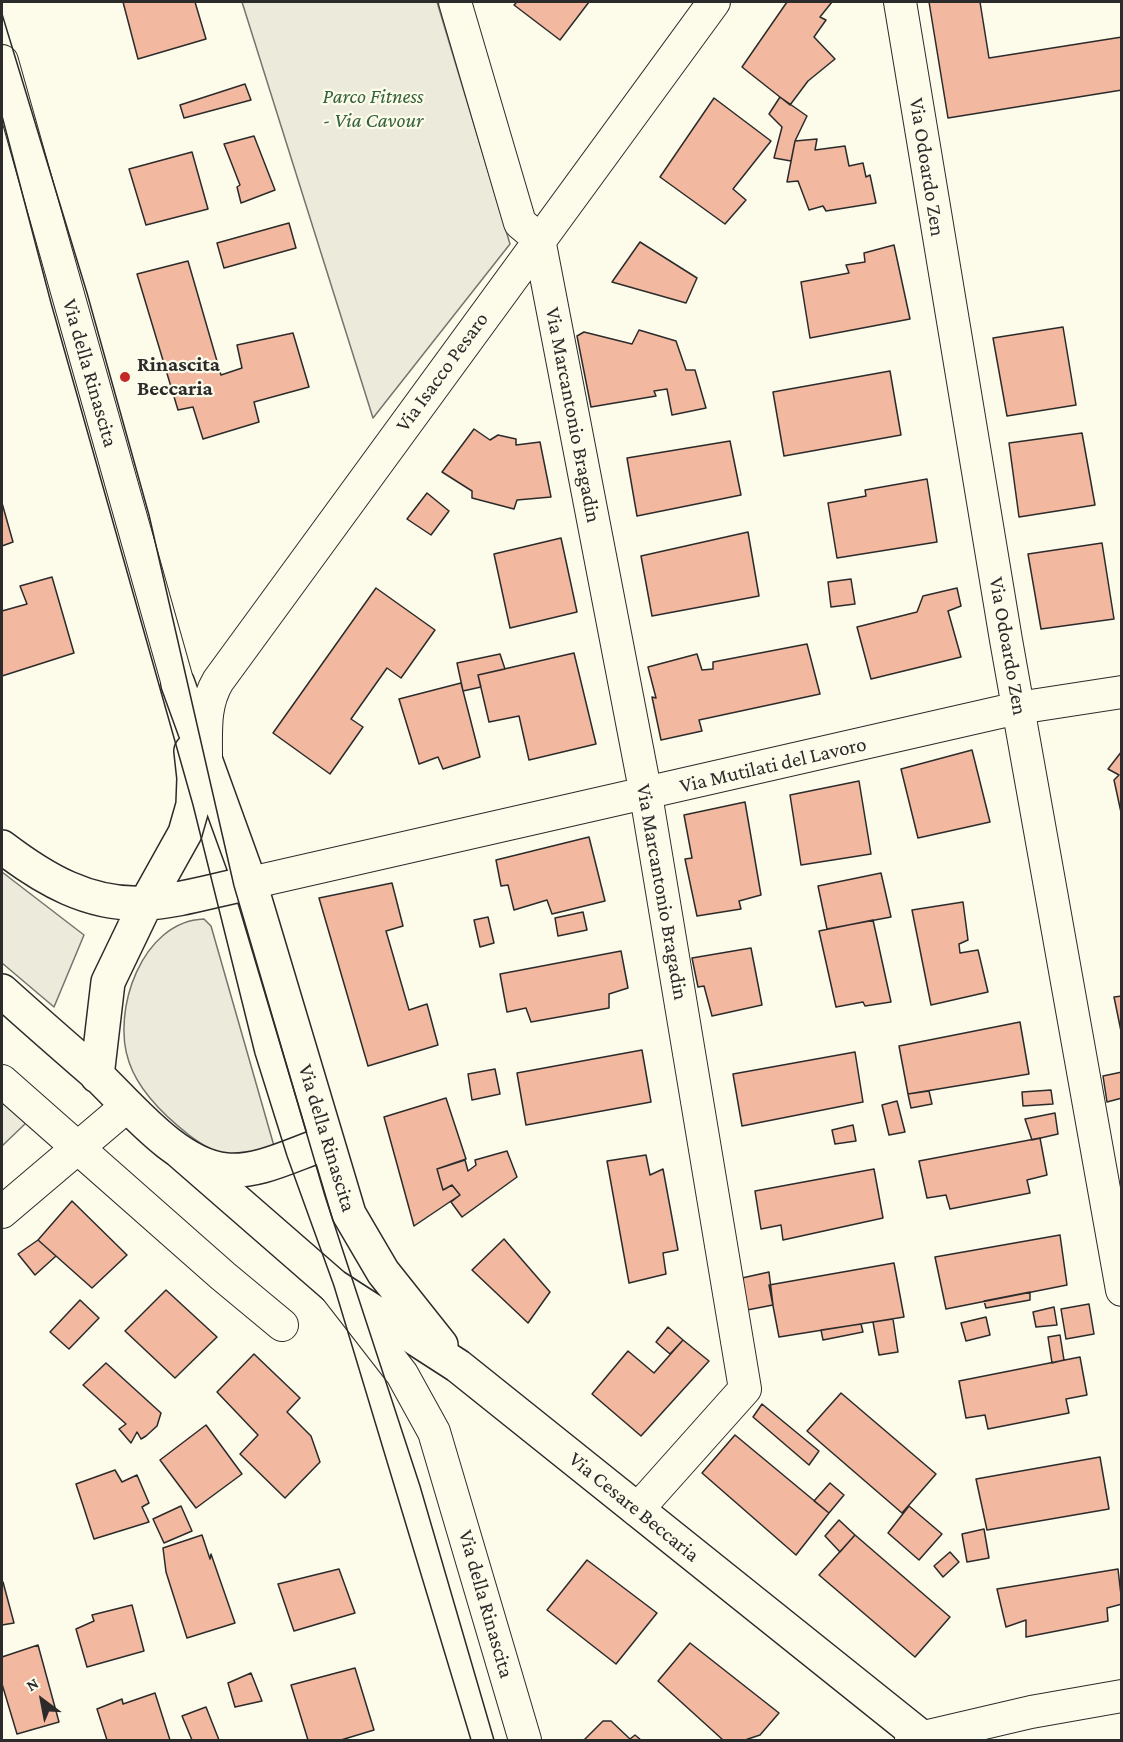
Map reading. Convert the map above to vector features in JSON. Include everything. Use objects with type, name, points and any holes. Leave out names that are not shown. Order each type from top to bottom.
[{"type":"street","points":[[455,2],[520,223],[539,239]]},
{"type":"street","name":"Via Isacco Pesaro","points":[[206,756],[206,710],[211,693],[218,681],[714,2]]},
{"type":"street","name":"Via Odoardo Zen","points":[[900,2],[1018,708],[1122,1290]]},
{"type":"street","name":"Via della Rinascita","points":[[2,61],[178,684],[206,756],[250,883],[350,1215],[365,1244],[458,1366]]},
{"type":"street","name":"Via Marcantonio Bragadin","points":[[539,239],[646,795],[745,1389],[638,1510]]},
{"type":"street","points":[[97,1076],[108,982],[146,903],[184,833],[193,806],[192,759],[178,684]]},
{"type":"street","name":"Via Mutilati del Lavoro","points":[[250,883],[646,795],[1018,708],[1122,692]]},
{"type":"street","points":[[2,847],[34,871],[80,893],[117,902],[146,903],[250,883]]},
{"type":"street","points":[[2,991],[127,1106],[179,1150],[204,1165],[238,1170],[262,1166],[327,1143]]},
{"type":"street","points":[[2,1081],[75,1148],[282,1324]]},
{"type":"street","points":[[2,1212],[127,1106]]},
{"type":"street","name":"Via Cesare Beccaria","points":[[179,1150],[334,1286],[458,1366],[919,1739]]},
{"type":"street","name":"Via della Rinascita","points":[[334,1286],[402,1374],[434,1432],[525,1740]]},
{"type":"street","points":[[919,1739],[1031,1712],[1122,1696]]},
{"type":"green space","name":"Parco Fitness - Via Cavour","points":[[242,2],[437,2],[510,244],[373,418]]},
{"type":"green space","points":[[2,872],[84,935],[54,1007],[2,963]]},
{"type":"green space","points":[[204,919],[211,926],[274,1146],[239,1157],[227,1156],[206,1146],[189,1135],[163,1112],[139,1084],[129,1062],[125,1041],[124,1018],[128,995],[136,972],[148,952],[164,935],[182,924]]},
{"type":"green space","points":[[2,1099],[26,1123],[2,1146]]},
{"type":"building","points":[[123,2],[195,2],[206,39],[138,59]]},
{"type":"building","points":[[517,2],[589,2],[560,40],[514,5]]},
{"type":"building","points":[[787,2],[832,2],[820,17],[826,20],[814,37],[835,59],[808,81],[790,105],[742,67]]},
{"type":"building","points":[[929,2],[980,2],[989,58],[1122,37],[1122,90],[948,118]]},
{"type":"building","points":[[245,84],[251,100],[184,118],[180,105]]},
{"type":"building","points":[[780,97],[807,116],[795,141],[791,161],[774,158],[782,127],[769,114]]},
{"type":"building","points":[[714,98],[771,141],[733,189],[746,200],[725,224],[660,177]]},
{"type":"building","points":[[254,136],[275,190],[241,203],[237,187],[240,185],[224,144]]},
{"type":"building","points":[[817,139],[815,150],[845,146],[849,166],[863,163],[866,177],[870,175],[876,203],[826,211],[823,206],[809,210],[798,181],[787,182],[795,141]]},
{"type":"building","points":[[192,152],[208,209],[146,225],[129,169]]},
{"type":"building","points":[[289,223],[296,248],[224,268],[217,243]]},
{"type":"building","points":[[640,242],[697,278],[686,303],[612,282]]},
{"type":"building","points":[[894,245],[910,319],[810,338],[801,282],[849,273],[846,265],[865,262],[864,253]]},
{"type":"building","points":[[188,261],[221,375],[242,368],[237,345],[293,333],[309,387],[254,402],[259,422],[203,439],[193,407],[178,410],[137,274]]},
{"type":"building","points":[[1063,327],[1076,405],[1007,416],[993,338]]},
{"type":"building","points":[[639,330],[676,341],[686,370],[695,370],[706,408],[672,415],[667,389],[654,391],[656,396],[591,407],[577,336],[584,332],[632,344]]},
{"type":"building","points":[[890,371],[901,435],[784,456],[773,392]]},
{"type":"building","points":[[474,429],[490,440],[498,435],[516,439],[516,445],[540,442],[551,497],[517,500],[514,509],[472,498],[472,491],[442,472]]},
{"type":"building","points":[[1082,433],[1095,505],[1019,517],[1009,443]]},
{"type":"building","points":[[730,441],[741,495],[637,516],[627,458]]},
{"type":"building","points":[[927,479],[937,542],[837,558],[828,503],[866,496],[865,490]]},
{"type":"building","points":[[427,493],[449,511],[431,535],[407,519]]},
{"type":"building","points":[[2,503],[13,542],[2,546]]},
{"type":"building","points":[[748,532],[759,596],[652,616],[641,556]]},
{"type":"building","points":[[561,538],[577,612],[510,628],[494,554]]},
{"type":"building","points":[[1102,543],[1114,619],[1041,629],[1028,554]]},
{"type":"building","points":[[52,577],[74,653],[2,676],[2,611],[27,604],[20,586]]},
{"type":"building","points":[[851,579],[855,604],[831,607],[828,582]]},
{"type":"building","points":[[376,588],[435,630],[401,678],[387,668],[351,719],[363,727],[330,774],[273,733]]},
{"type":"building","points":[[957,588],[961,606],[948,611],[961,657],[871,679],[857,627],[917,612],[923,596]]},
{"type":"building","points":[[807,644],[820,694],[699,720],[702,731],[661,740],[652,697],[656,698],[648,667],[697,654],[702,670],[713,669],[713,662]]},
{"type":"building","points":[[574,653],[596,744],[529,760],[519,716],[489,722],[478,675]]},
{"type":"building","points":[[500,654],[505,669],[478,675],[481,687],[463,691],[457,663]]},
{"type":"building","points":[[461,683],[480,757],[443,769],[438,757],[419,764],[399,699]]},
{"type":"building","points":[[972,750],[990,822],[918,838],[901,769]]},
{"type":"building","points":[[1122,751],[1122,817],[1114,780],[1119,775],[1108,769]]},
{"type":"building","points":[[859,781],[871,854],[801,865],[790,795]]},
{"type":"building","points":[[745,802],[761,895],[739,901],[741,909],[697,916],[685,859],[692,858],[684,815]]},
{"type":"building","points":[[589,837],[605,901],[552,914],[547,900],[514,910],[508,885],[501,886],[496,860]]},
{"type":"building","points":[[881,873],[891,917],[827,929],[818,886]]},
{"type":"building","points":[[392,883],[403,926],[386,931],[409,1010],[427,1004],[438,1045],[368,1066],[319,898]]},
{"type":"building","points":[[963,902],[968,940],[959,944],[960,953],[978,950],[988,992],[931,1005],[912,910]]},
{"type":"building","points":[[583,912],[587,930],[558,936],[555,918]]},
{"type":"building","points":[[488,917],[494,943],[480,947],[474,920]]},
{"type":"building","points":[[873,920],[891,1002],[865,1006],[863,1002],[836,1007],[819,931]]},
{"type":"building","points":[[751,948],[762,1005],[712,1016],[704,986],[698,987],[692,958]]},
{"type":"building","points":[[621,951],[628,988],[609,994],[609,1008],[531,1022],[526,1008],[507,1012],[500,974]]},
{"type":"building","points":[[1122,996],[1122,1036],[1114,997]]},
{"type":"building","points":[[1020,1022],[1029,1074],[908,1094],[899,1046]]},
{"type":"building","points":[[642,1050],[651,1102],[526,1125],[517,1073]]},
{"type":"building","points":[[855,1052],[863,1102],[742,1126],[733,1074]]},
{"type":"building","points":[[495,1069],[500,1094],[472,1100],[468,1074]]},
{"type":"building","points":[[1122,1072],[1122,1098],[1107,1102],[1103,1076]]},
{"type":"building","points":[[1051,1090],[1053,1104],[1023,1106],[1022,1092]]},
{"type":"building","points":[[929,1091],[932,1104],[911,1108],[908,1094]]},
{"type":"building","points":[[446,1098],[466,1159],[437,1169],[443,1190],[452,1185],[460,1195],[414,1226],[384,1117]]},
{"type":"building","points":[[897,1101],[905,1132],[889,1135],[882,1105]]},
{"type":"building","points":[[1055,1113],[1058,1134],[1032,1140],[1025,1119]]},
{"type":"building","points":[[853,1125],[856,1141],[835,1144],[832,1130]]},
{"type":"building","points":[[1040,1138],[1047,1175],[1027,1180],[1030,1193],[950,1209],[946,1195],[927,1198],[919,1161]]},
{"type":"building","points":[[507,1151],[517,1177],[462,1217],[451,1202],[460,1195],[452,1185],[443,1190],[437,1169],[465,1160],[468,1171],[476,1165],[475,1160]]},
{"type":"building","points":[[646,1155],[650,1175],[663,1169],[678,1250],[663,1253],[666,1274],[629,1283],[607,1161]]},
{"type":"building","points":[[874,1169],[883,1218],[783,1240],[781,1225],[761,1229],[755,1191]]},
{"type":"building","points":[[72,1201],[127,1255],[92,1288],[38,1240]]},
{"type":"building","points":[[1060,1235],[1067,1285],[946,1309],[935,1257]]},
{"type":"building","points":[[504,1239],[550,1292],[528,1323],[472,1270]]},
{"type":"building","points":[[38,1240],[56,1256],[35,1275],[18,1254]]},
{"type":"building","points":[[894,1263],[904,1317],[779,1337],[769,1285]]},
{"type":"building","points":[[769,1272],[773,1305],[747,1310],[742,1278]]},
{"type":"building","points":[[166,1290],[217,1337],[175,1378],[125,1331]]},
{"type":"building","points":[[1030,1292],[1030,1300],[986,1308],[984,1301]]},
{"type":"building","points":[[80,1300],[99,1318],[69,1349],[50,1332]]},
{"type":"building","points":[[1089,1304],[1094,1334],[1066,1339],[1061,1309]]},
{"type":"building","points":[[1054,1307],[1057,1325],[1036,1327],[1033,1312]]},
{"type":"building","points":[[986,1317],[990,1335],[966,1341],[961,1323]]},
{"type":"building","points":[[893,1319],[898,1352],[879,1355],[873,1322]]},
{"type":"building","points":[[861,1324],[863,1332],[823,1340],[821,1330]]},
{"type":"building","points":[[668,1327],[683,1340],[670,1354],[656,1342]]},
{"type":"building","points":[[1060,1335],[1064,1360],[1052,1363],[1048,1337]]},
{"type":"building","points":[[683,1340],[709,1361],[641,1436],[592,1394],[628,1351],[654,1373]]},
{"type":"building","points":[[254,1354],[300,1398],[287,1412],[311,1436],[320,1462],[285,1498],[240,1454],[258,1435],[217,1392]]},
{"type":"building","points":[[1080,1357],[1087,1395],[1066,1399],[1069,1413],[988,1429],[985,1415],[966,1418],[959,1381]]},
{"type":"building","points":[[106,1363],[161,1413],[157,1426],[141,1439],[137,1432],[131,1443],[119,1429],[126,1424],[83,1385]]},
{"type":"building","points":[[841,1393],[936,1474],[902,1513],[807,1431]]},
{"type":"building","points":[[762,1404],[819,1451],[809,1465],[753,1417]]},
{"type":"building","points":[[206,1425],[242,1474],[196,1508],[160,1460]]},
{"type":"building","points":[[735,1435],[829,1513],[796,1555],[702,1473]]},
{"type":"building","points":[[1100,1457],[1109,1509],[987,1530],[976,1479]]},
{"type":"building","points":[[115,1470],[122,1482],[137,1475],[149,1503],[142,1507],[149,1522],[94,1539],[76,1484]]},
{"type":"building","points":[[830,1483],[844,1495],[829,1513],[814,1501]]},
{"type":"building","points":[[181,1506],[192,1531],[164,1543],[153,1519]]},
{"type":"building","points":[[909,1506],[942,1534],[919,1560],[888,1533]]},
{"type":"building","points":[[839,1520],[855,1535],[840,1552],[825,1536]]},
{"type":"building","points":[[984,1529],[989,1558],[967,1562],[962,1534]]},
{"type":"building","points":[[202,1535],[235,1623],[187,1638],[166,1572],[163,1548]]},
{"type":"building","points":[[855,1535],[950,1617],[915,1657],[819,1575]]},
{"type":"building","points":[[950,1552],[959,1562],[943,1577],[934,1566]]},
{"type":"building","points":[[587,1560],[657,1613],[616,1664],[547,1610]]},
{"type":"building","points":[[339,1569],[355,1613],[294,1631],[278,1584]]},
{"type":"building","points":[[1118,1569],[1122,1604],[1107,1608],[1108,1621],[1026,1637],[1026,1620],[1006,1627],[997,1589]]},
{"type":"building","points":[[2,1583],[14,1623],[2,1625]]},
{"type":"building","points":[[132,1605],[144,1651],[87,1667],[76,1629],[94,1621],[92,1615]]},
{"type":"building","points":[[690,1643],[779,1713],[760,1735],[745,1740],[723,1740],[658,1681]]},
{"type":"building","points":[[38,1645],[59,1722],[17,1734],[2,1684],[2,1657]]},
{"type":"building","points":[[355,1668],[374,1730],[341,1740],[308,1740],[291,1685]]},
{"type":"building","points":[[251,1673],[262,1701],[235,1707],[228,1683]]},
{"type":"building","points":[[155,1693],[170,1740],[107,1740],[97,1709],[122,1699],[123,1704]]},
{"type":"building","points":[[206,1707],[219,1740],[192,1740],[182,1716]]},
{"type":"building","points":[[603,1721],[611,1721],[630,1739],[635,1735],[641,1740],[584,1740]]},
{"type":"tram line","points":[[2,14],[87,293],[149,515],[234,886],[325,1196],[420,1486],[494,1740]]},
{"type":"tram line","points":[[2,116],[51,303],[193,805],[255,1054],[287,1156],[334,1286],[471,1740]]},
{"type":"place","name":"Rinascita Beccaria","points":[[125,377]]}]
